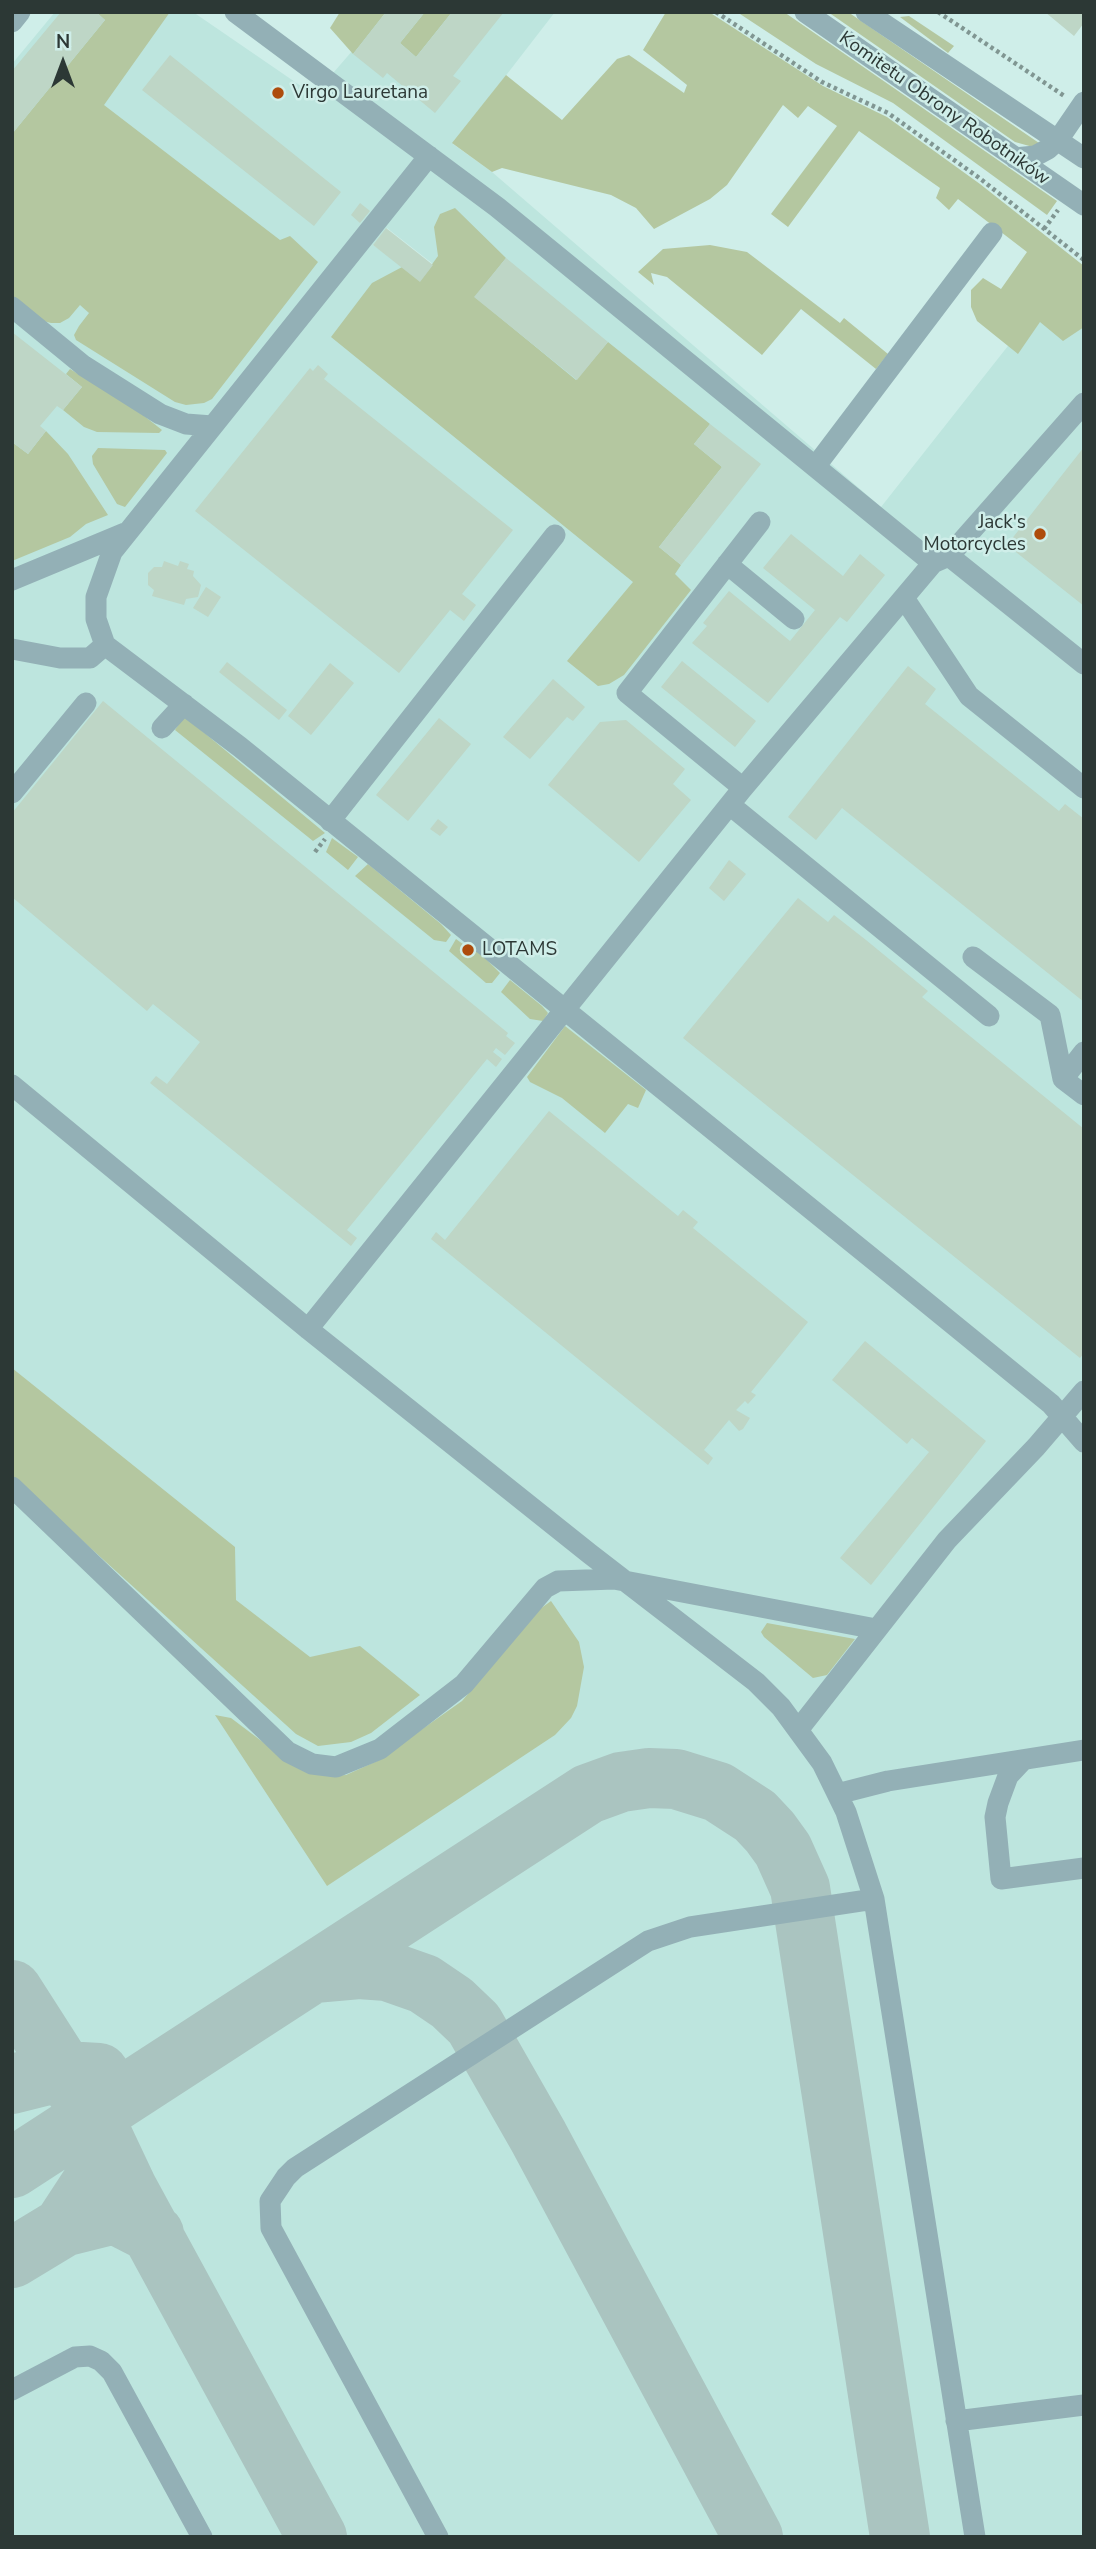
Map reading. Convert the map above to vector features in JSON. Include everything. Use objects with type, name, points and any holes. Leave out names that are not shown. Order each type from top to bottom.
[{"type":"street","points":[[12,22],[20,12]]},
{"type":"street","points":[[235,12],[497,207],[816,467],[1084,664]]},
{"type":"street","name":"Komitetu Obrony Robotników","points":[[805,12],[1084,205]]},
{"type":"street","name":"Komitetu Obrony Robotników","points":[[866,12],[1084,158]]},
{"type":"street","points":[[1016,158],[1035,156],[1058,140],[1079,102]]},
{"type":"street","points":[[429,156],[112,552],[96,597],[96,620],[104,645],[184,704],[565,1009],[1030,1387],[1084,1442]]},
{"type":"street","points":[[816,467],[992,233]]},
{"type":"street","points":[[12,307],[84,366],[160,415],[186,424],[212,426]]},
{"type":"street","points":[[308,1329],[743,788],[904,598],[1084,403]]},
{"type":"street","points":[[743,788],[627,693],[760,522]]},
{"type":"street","points":[[12,580],[127,532]]},
{"type":"street","points":[[330,821],[555,534]]},
{"type":"street","points":[[727,564],[794,619]]},
{"type":"street","points":[[904,598],[969,696],[1084,788]]},
{"type":"street","points":[[12,649],[61,657],[90,658],[104,645]]},
{"type":"street","points":[[12,793],[86,703]]},
{"type":"street","points":[[162,729],[184,704]]},
{"type":"street","points":[[730,805],[989,1016]]},
{"type":"street","points":[[973,957],[1050,1015],[1063,1079],[1084,1095]]},
{"type":"street","points":[[1063,1079],[1084,1052]]},
{"type":"street","points":[[12,1085],[308,1329],[756,1682],[822,1763],[846,1812],[874,1899],[975,2537]]},
{"type":"street","points":[[797,1730],[947,1540],[1084,1391]]},
{"type":"street","points":[[12,1487],[288,1752],[312,1764],[336,1768],[380,1749],[464,1684],[545,1588],[558,1581],[614,1579],[876,1629]]},
{"type":"street","points":[[837,1794],[888,1782],[1084,1750]]},
{"type":"street","points":[[1023,1760],[1008,1776],[1000,1791],[995,1816],[1001,1879],[1084,1868]]},
{"type":"street","points":[[438,2537],[271,2228],[270,2201],[286,2177],[295,2168],[648,1941],[690,1927],[874,1899]]},
{"type":"street","points":[[12,2390],[75,2357],[90,2356],[101,2361],[113,2372],[202,2537]]},
{"type":"street","points":[[957,2421],[1084,2405]]},
{"type":"path","points":[[716,12],[822,82],[888,113],[1084,260]]},
{"type":"path","points":[[939,12],[1079,102]]},
{"type":"path","points":[[1044,229],[1061,205]]},
{"type":"shaded area","points":[[55,12],[193,12],[314,95],[386,12],[555,12],[453,144],[492,172],[881,507],[1071,266],[1084,274],[1084,2537],[12,2537],[12,64]],"holes":[[[387,228],[433,264],[404,266],[373,245]]]},
{"type":"shaded area","points":[[96,12],[170,12],[104,105],[280,240],[290,236],[318,262],[212,399],[204,403],[186,405],[175,402],[76,340],[74,335],[89,313],[80,305],[69,318],[60,323],[51,323],[43,321],[12,296],[12,134],[105,20]]},
{"type":"shaded area","points":[[340,12],[386,12],[353,54],[330,28]]},
{"type":"shaded area","points":[[425,12],[452,12],[416,57],[400,43]]},
{"type":"shaded area","points":[[666,12],[709,12],[823,86],[887,117],[980,184],[1084,266],[1084,327],[1063,341],[1040,322],[1018,354],[977,321],[971,307],[971,290],[983,278],[1001,289],[1027,252],[958,199],[949,210],[936,198],[940,188],[859,131],[788,227],[771,214],[837,126],[808,106],[798,118],[783,105],[727,185],[710,199],[654,229],[636,208],[611,195],[502,168],[492,172],[452,143],[506,75],[562,120],[617,59],[629,55],[684,93],[687,85],[643,50]]},
{"type":"shaded area","points":[[737,12],[784,12],[1057,201],[1047,215],[893,103],[816,64]]},
{"type":"shaded area","points":[[828,12],[848,12],[1039,143],[1033,147],[1015,142]]},
{"type":"shaded area","points":[[909,16],[954,46],[948,53],[900,17]]},
{"type":"shaded area","points":[[455,208],[506,258],[475,297],[576,380],[608,342],[710,424],[694,444],[722,467],[659,547],[681,565],[675,574],[691,590],[624,675],[609,684],[598,686],[567,661],[633,582],[331,337],[372,283],[404,266],[420,281],[438,256],[434,227],[440,214]]},
{"type":"shaded area","points":[[710,245],[747,252],[840,323],[844,318],[888,354],[876,369],[801,309],[762,355],[667,277],[651,273],[654,285],[638,272],[663,249]]},
{"type":"shaded area","points":[[70,369],[134,408],[162,430],[159,433],[97,432],[84,427],[63,410],[82,387],[66,374]]},
{"type":"shaded area","points":[[46,431],[68,454],[108,515],[86,524],[70,537],[12,561],[12,442],[28,454]]},
{"type":"shaded area","points":[[98,448],[165,450],[167,453],[125,507],[117,504],[93,464],[92,456]]},
{"type":"shaded area","points":[[184,716],[325,833],[313,841],[175,730]]},
{"type":"shaded area","points":[[332,838],[358,857],[348,870],[326,852]]},
{"type":"shaded area","points":[[368,864],[441,924],[451,935],[446,942],[434,940],[355,876]]},
{"type":"shaded area","points":[[456,939],[471,950],[475,948],[500,973],[492,983],[486,983],[449,951]]},
{"type":"shaded area","points":[[510,980],[548,1013],[543,1021],[530,1019],[501,992]]},
{"type":"shaded area","points":[[565,1026],[646,1090],[638,1108],[628,1104],[605,1133],[562,1098],[530,1082],[527,1077]]},
{"type":"shaded area","points":[[12,1368],[235,1547],[236,1600],[310,1657],[360,1646],[420,1695],[371,1733],[351,1742],[318,1746],[296,1734],[12,1477]]},
{"type":"shaded area","points":[[551,1601],[579,1642],[584,1667],[577,1706],[571,1718],[555,1735],[327,1886],[215,1715],[231,1718],[288,1761],[330,1776],[346,1775],[377,1761],[462,1701],[540,1609]]},
{"type":"shaded area","points":[[767,1623],[855,1639],[827,1675],[813,1678],[764,1637],[761,1632]]},
{"type":"building","points":[[61,12],[96,12],[105,20],[12,134],[12,71]]},
{"type":"building","points":[[386,12],[425,12],[400,43],[416,57],[452,12],[504,12],[453,76],[461,81],[435,113],[387,73],[383,78],[353,54]]},
{"type":"building","points":[[1045,12],[1084,12],[1084,23],[1074,36]]},
{"type":"building","points":[[170,55],[341,192],[314,226],[142,90]]},
{"type":"building","points":[[360,203],[370,211],[360,223],[351,215]]},
{"type":"building","points":[[386,228],[433,265],[420,282],[373,245]]},
{"type":"building","points":[[506,258],[608,342],[577,380],[474,297]]},
{"type":"building","points":[[12,332],[82,387],[63,410],[57,406],[40,426],[46,431],[28,454],[12,442]]},
{"type":"building","points":[[318,365],[328,374],[324,379],[513,530],[462,594],[476,605],[464,621],[450,610],[399,673],[195,511],[310,368],[313,371]]},
{"type":"building","points":[[710,424],[761,464],[681,565],[659,547],[722,467],[694,444]]},
{"type":"building","points":[[1084,447],[1084,606],[1007,545]]},
{"type":"building","points":[[791,534],[843,576],[860,554],[885,575],[847,622],[840,617],[768,703],[692,643],[707,626],[703,623],[729,591],[790,641],[815,610],[763,568]]},
{"type":"building","points":[[164,561],[178,566],[180,561],[189,564],[187,569],[194,571],[193,576],[201,585],[198,597],[186,599],[184,605],[152,596],[154,590],[148,585],[148,573],[154,567],[162,567]]},
{"type":"building","points":[[206,587],[221,597],[208,617],[193,608]]},
{"type":"building","points":[[682,661],[756,721],[735,747],[661,687]]},
{"type":"building","points":[[227,662],[287,710],[279,720],[219,672]]},
{"type":"building","points":[[330,663],[354,683],[311,735],[288,716]]},
{"type":"building","points":[[908,666],[936,689],[925,704],[1059,811],[1065,804],[1084,819],[1084,1002],[842,808],[816,840],[788,817]]},
{"type":"building","points":[[553,679],[585,707],[573,721],[567,717],[530,759],[503,737]]},
{"type":"building","points":[[103,701],[508,1033],[506,1036],[515,1043],[505,1055],[496,1048],[493,1052],[502,1059],[496,1067],[487,1059],[347,1230],[357,1238],[351,1246],[150,1083],[156,1076],[167,1084],[200,1042],[153,1004],[147,1011],[12,897],[12,813]]},
{"type":"building","points":[[439,718],[471,744],[408,821],[376,795]]},
{"type":"building","points":[[626,720],[685,769],[673,784],[691,800],[639,862],[548,785],[600,722]]},
{"type":"building","points":[[438,819],[448,827],[440,836],[430,829]]},
{"type":"building","points":[[729,860],[746,874],[724,901],[709,888]]},
{"type":"building","points":[[798,898],[828,922],[834,915],[866,940],[928,991],[922,997],[1084,1129],[1084,1353],[1080,1358],[683,1038]]},
{"type":"building","points":[[549,1111],[678,1216],[683,1210],[698,1222],[693,1228],[808,1322],[751,1392],[756,1395],[748,1404],[745,1401],[736,1410],[750,1418],[743,1429],[739,1431],[729,1420],[704,1450],[713,1458],[708,1465],[431,1239],[436,1232],[445,1240]]},
{"type":"building","points":[[865,1341],[986,1441],[871,1585],[840,1558],[929,1452],[912,1438],[907,1444],[832,1380]]},
{"type":"taxiway","points":[[12,2168],[588,1794],[621,1782],[649,1778],[676,1779],[718,1792],[755,1816],[770,1832],[783,1850],[800,1888],[900,2537]]},
{"type":"taxiway","points":[[314,1973],[359,1969],[387,1971],[424,1984],[452,2003],[474,2024],[538,2136],[753,2537]]},
{"type":"taxiway","points":[[12,1990],[94,2118],[127,2188],[317,2537]]},
{"type":"taxiway","points":[[12,2084],[64,2071],[99,2073]]},
{"type":"taxiway","points":[[99,2128],[101,2169],[63,2227],[115,2214],[154,2234]]},
{"type":"taxiway","points":[[12,2258],[98,2206]]},
{"type":"place","name":"Virgo Lauretana","points":[[278,93]]},
{"type":"place","name":"Jack's Motorcycles","points":[[1040,534]]},
{"type":"place","name":"LOTAMS","points":[[468,950]]}]
